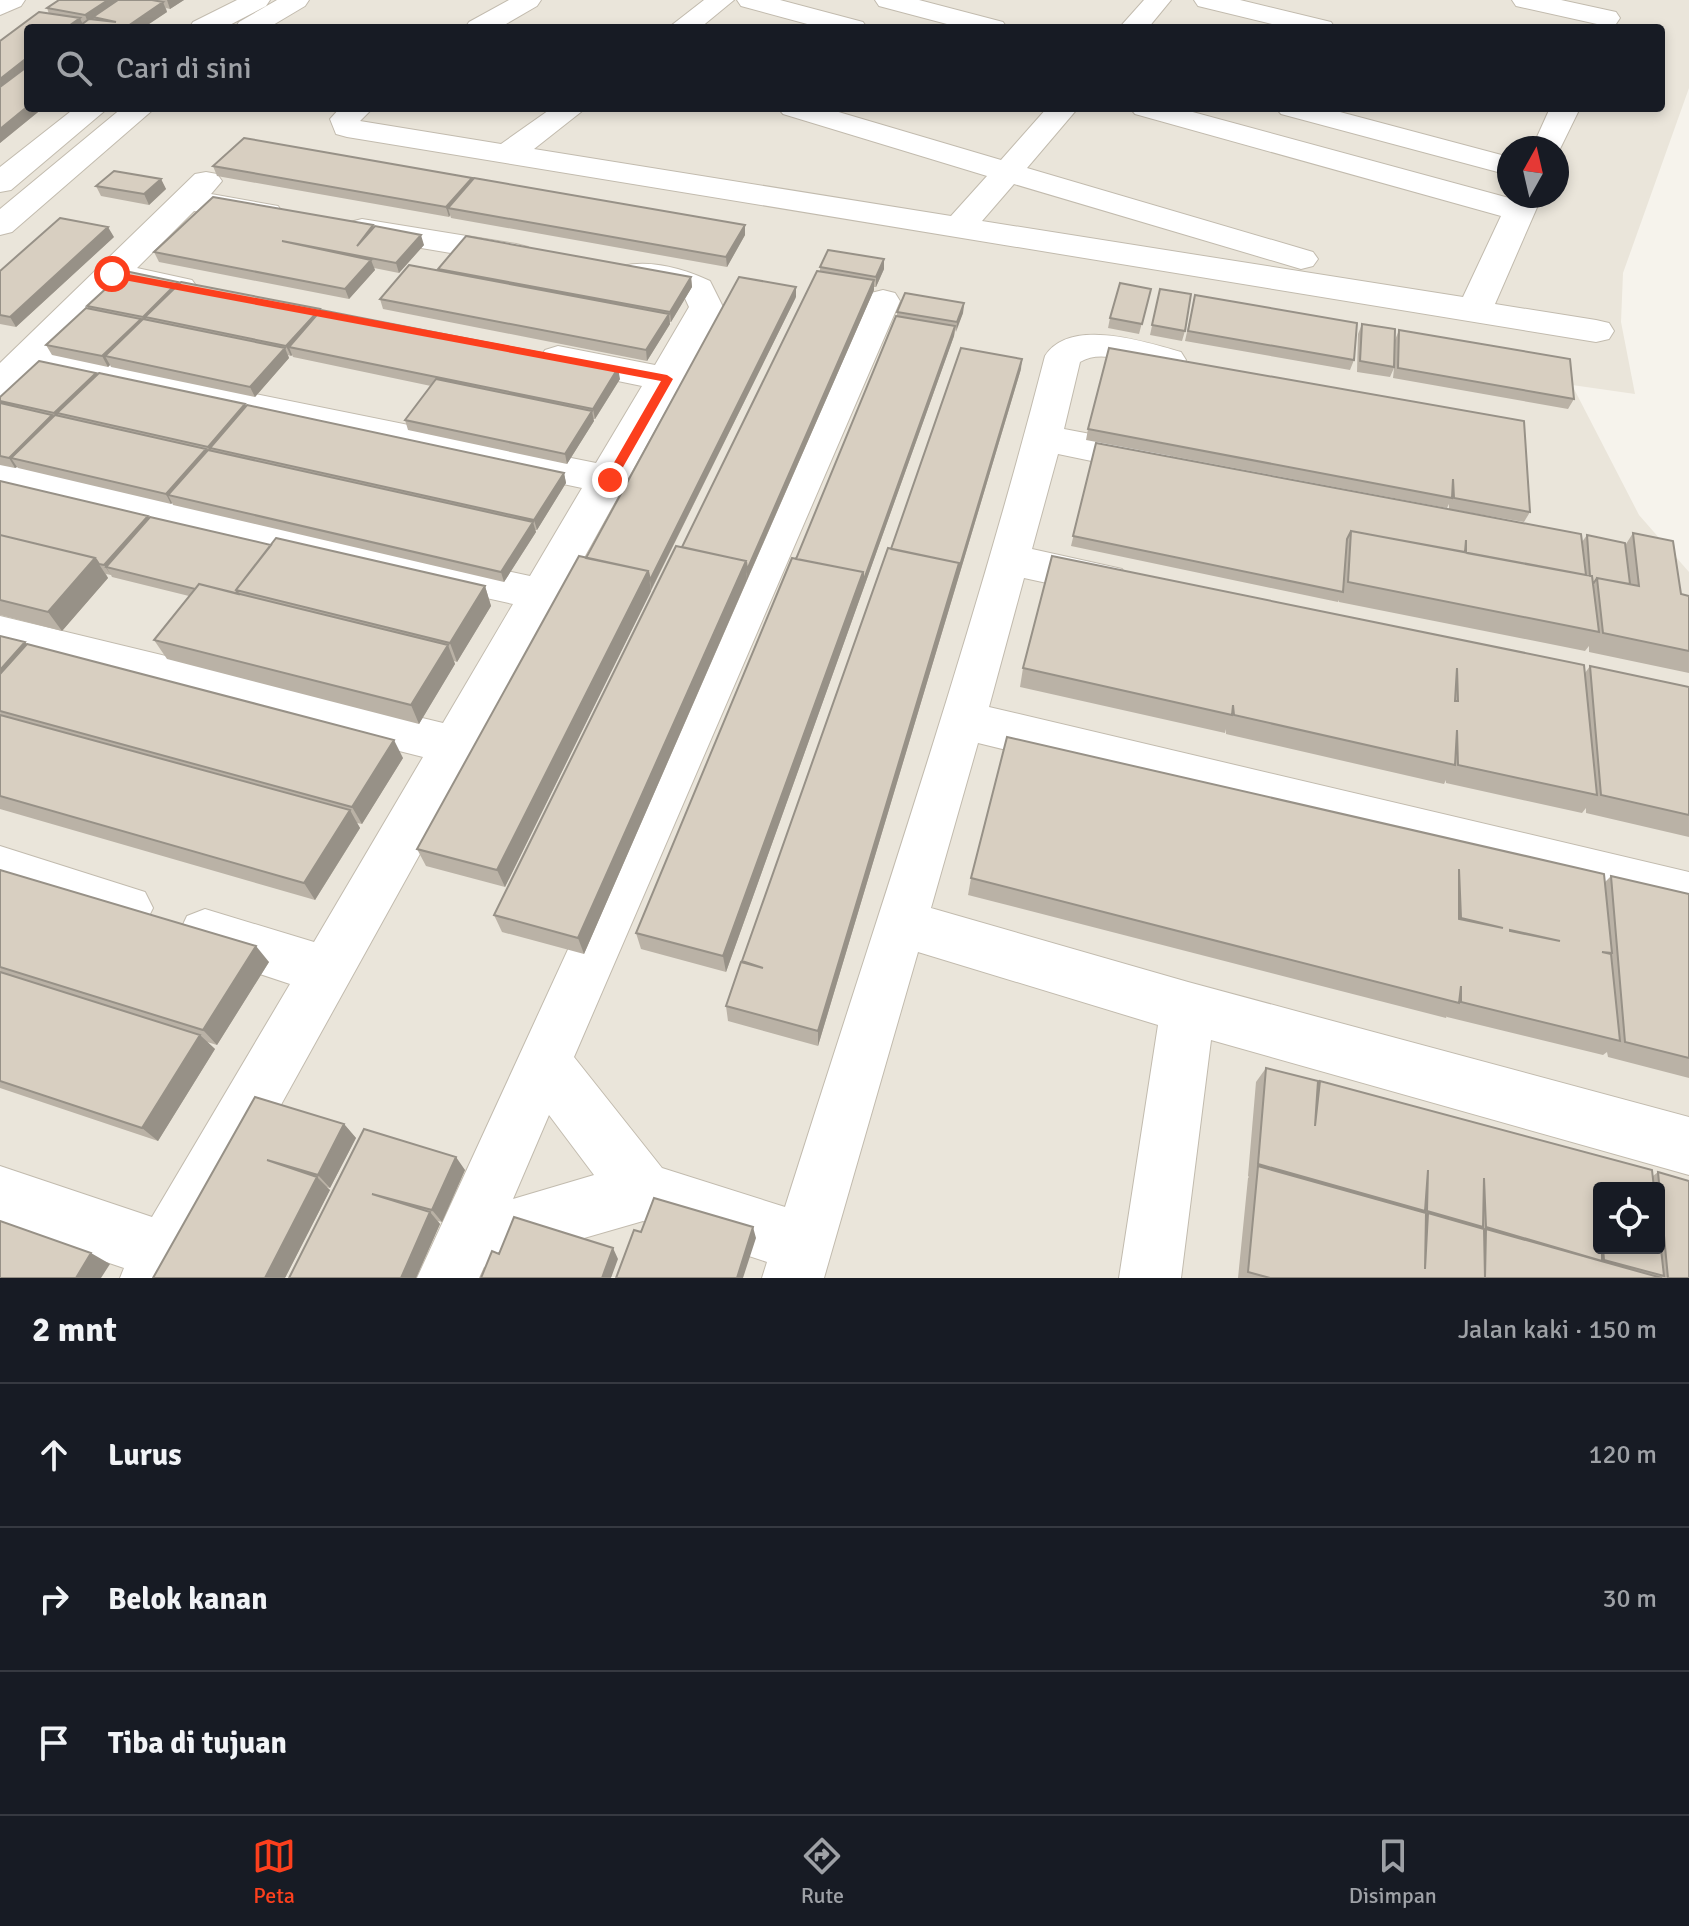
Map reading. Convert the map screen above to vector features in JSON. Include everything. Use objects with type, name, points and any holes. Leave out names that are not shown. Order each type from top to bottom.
[{"type":"street","points":[[0,7],[12,0]]},
{"type":"street","points":[[211,24],[257,0]]},
{"type":"street","points":[[256,24],[296,0]]},
{"type":"street","points":[[486,24],[528,0]]},
{"type":"street","points":[[688,24],[721,0]]},
{"type":"street","points":[[750,0],[838,24]]},
{"type":"street","points":[[888,0],[978,24]]},
{"type":"street","points":[[1137,24],[1158,0]]},
{"type":"street","points":[[1207,0],[1305,24]]},
{"type":"street","points":[[1525,0],[1607,15]]},
{"type":"street","points":[[0,183],[88,112]]},
{"type":"street","points":[[0,225],[135,112]]},
{"type":"street","points":[[353,112],[345,119],[347,128],[1596,331]]},
{"type":"street","points":[[507,154],[565,112]]},
{"type":"street","points":[[806,112],[1474,311]]},
{"type":"street","points":[[958,228],[1060,112]]},
{"type":"street","points":[[1161,112],[1497,197]]},
{"type":"street","points":[[1306,112],[1497,163]]},
{"type":"street","points":[[1552,136],[1563,112]]},
{"type":"street","points":[[0,384],[218,168]]},
{"type":"street","points":[[187,200],[544,258]]},
{"type":"street","points":[[1474,311],[1520,208]]},
{"type":"street","points":[[0,1196],[158,1265],[610,480],[706,307],[701,291],[684,281],[606,268]]},
{"type":"street","points":[[112,274],[220,295]]},
{"type":"street","points":[[456,1261],[883,301]]},
{"type":"street","points":[[543,1062],[643,1191],[798,1260],[962,720],[1043,438],[1063,356],[1073,349],[1091,345],[1213,369]]},
{"type":"street","points":[[528,353],[667,379]]},
{"type":"street","points":[[27,359],[610,480]]},
{"type":"street","points":[[1043,438],[1183,465]]},
{"type":"street","points":[[0,476],[544,595]]},
{"type":"street","points":[[1008,559],[1148,588]]},
{"type":"street","points":[[0,633],[457,746]]},
{"type":"street","points":[[962,720],[1689,895]]},
{"type":"street","points":[[0,868],[328,971]]},
{"type":"street","points":[[902,923],[1188,1008],[1689,1146]]},
{"type":"street","points":[[1150,1278],[1188,1008]]},
{"type":"street","points":[[456,1261],[643,1191]]},
{"type":"shaded area","points":[[0,0],[1689,0],[1689,88],[1623,273],[1621,322],[1635,394],[1572,385],[1639,515],[1689,572],[1689,1278],[0,1278]]},
{"type":"building","points":[[59,0],[108,0],[85,15],[47,8]]},
{"type":"building","points":[[118,0],[163,2],[131,24],[82,24],[89,19],[116,22],[93,17]]},
{"type":"building","points":[[39,12],[80,18],[72,24],[24,24],[24,60],[0,79],[0,41]]},
{"type":"building","points":[[24,69],[24,109],[0,129],[0,87]]},
{"type":"building","points":[[244,138],[472,178],[446,207],[213,166]]},
{"type":"building","points":[[114,171],[161,179],[144,194],[96,186]]},
{"type":"building","points":[[474,178],[745,225],[726,257],[448,208]]},
{"type":"building","points":[[213,197],[373,225],[357,246],[375,226],[421,235],[396,263],[282,241],[371,260],[345,289],[154,252]]},
{"type":"building","points":[[60,218],[108,227],[10,317],[0,315],[0,271]]},
{"type":"building","points":[[466,236],[691,277],[670,312],[438,269]]},
{"type":"building","points":[[828,250],[884,259],[876,277],[820,267]]},
{"type":"building","points":[[409,265],[669,314],[646,350],[380,299]]},
{"type":"building","points":[[125,271],[178,282],[143,317],[87,306]]},
{"type":"building","points":[[817,271],[874,280],[747,570],[746,561],[682,547]]},
{"type":"building","points":[[739,277],[796,287],[650,580],[648,571],[586,558]]},
{"type":"building","points":[[181,282],[320,309],[286,346],[145,317]]},
{"type":"building","points":[[1120,283],[1151,289],[1142,324],[1110,318]]},
{"type":"building","points":[[1160,289],[1191,294],[1185,331],[1152,325]]},
{"type":"building","points":[[905,293],[964,303],[957,322],[897,312]]},
{"type":"building","points":[[1195,295],[1357,323],[1354,360],[1188,331]]},
{"type":"building","points":[[86,308],[141,319],[102,356],[46,345]]},
{"type":"building","points":[[321,310],[618,368],[593,409],[289,347]]},
{"type":"building","points":[[896,316],[955,326],[863,582],[863,572],[796,559]]},
{"type":"building","points":[[143,319],[285,348],[250,387],[105,356]]},
{"type":"building","points":[[1362,324],[1395,329],[1394,367],[1360,361]]},
{"type":"building","points":[[1399,330],[1570,359],[1574,399],[1398,368]]},
{"type":"building","points":[[961,348],[1022,359],[958,572],[959,563],[891,549]]},
{"type":"building","points":[[1109,348],[1524,421],[1530,512],[1454,498],[1453,479],[1452,498],[1088,429]]},
{"type":"building","points":[[39,361],[96,373],[54,413],[0,401],[0,397]]},
{"type":"building","points":[[99,373],[245,404],[208,447],[57,413]]},
{"type":"building","points":[[436,379],[592,411],[565,454],[405,420]]},
{"type":"building","points":[[0,403],[52,415],[9,458],[0,456]]},
{"type":"building","points":[[247,405],[564,473],[534,520],[210,448]]},
{"type":"building","points":[[55,415],[206,449],[166,494],[11,458]]},
{"type":"building","points":[[1096,443],[1581,534],[1586,575],[1466,553],[1466,540],[1465,552],[1351,531],[1347,539],[1343,592],[1073,536]]},
{"type":"building","points":[[208,450],[533,522],[501,572],[168,495]]},
{"type":"building","points":[[0,481],[148,516],[104,565],[99,564],[95,558],[0,535]]},
{"type":"building","points":[[150,517],[271,545],[236,590],[238,594],[199,584],[195,589],[106,567]]},
{"type":"building","points":[[1351,531],[1592,576],[1599,632],[1348,582]]},
{"type":"building","points":[[1633,533],[1673,541],[1681,594],[1689,596],[1689,651],[1603,633],[1597,578],[1639,586]]},
{"type":"building","points":[[0,535],[95,558],[48,612],[0,600]]},
{"type":"building","points":[[1587,535],[1625,543],[1630,584],[1597,578],[1593,584]]},
{"type":"building","points":[[276,538],[485,586],[450,643],[236,590]]},
{"type":"building","points":[[676,546],[746,561],[578,938],[494,915]]},
{"type":"building","points":[[888,548],[959,563],[818,1031],[726,1006],[741,962],[763,968],[742,961]]},
{"type":"building","points":[[579,556],[648,571],[497,870],[417,849]]},
{"type":"building","points":[[1052,556],[1584,665],[1597,795],[1458,765],[1457,730],[1455,765],[1234,715],[1233,705],[1232,715],[1023,668]],"holes":[[[1457,668],[1458,701],[1455,701]]]},
{"type":"building","points":[[792,558],[863,572],[723,956],[636,933]]},
{"type":"building","points":[[199,584],[448,645],[411,705],[154,640]]},
{"type":"building","points":[[0,636],[25,642],[0,670]]},
{"type":"building","points":[[27,644],[394,740],[352,807],[0,711],[0,674]]},
{"type":"building","points":[[1590,666],[1689,687],[1689,815],[1601,795]]},
{"type":"building","points":[[0,715],[350,810],[304,883],[0,796]]},
{"type":"building","points":[[1007,737],[1604,874],[1612,953],[1602,952],[1611,954],[1620,1041],[1461,1002],[1461,986],[1459,1003],[971,878]],"holes":[[[1459,869],[1461,918],[1503,928],[1459,919]]]},
{"type":"building","points":[[0,870],[256,946],[203,1030],[0,967]]},
{"type":"building","points":[[1611,876],[1689,894],[1689,1058],[1625,1042]]},
{"type":"building","points":[[0,972],[200,1035],[142,1128],[0,1081]]},
{"type":"building","points":[[1266,1068],[1318,1081],[1315,1126],[1320,1081],[1652,1170],[1653,1182],[1593,1182],[1593,1254],[1602,1254],[1602,1261],[1486,1227],[1484,1178],[1483,1227],[1427,1211],[1428,1170],[1425,1211],[1258,1164]]},
{"type":"building","points":[[255,1097],[344,1124],[318,1175],[267,1160],[317,1177],[265,1278],[153,1278]]},
{"type":"building","points":[[364,1129],[456,1157],[432,1210],[372,1194],[430,1212],[401,1278],[289,1278]]},
{"type":"building","points":[[1258,1166],[1426,1213],[1425,1269],[1428,1213],[1484,1229],[1485,1278],[1270,1278],[1248,1272]]},
{"type":"building","points":[[1658,1172],[1689,1181],[1689,1278],[1668,1278],[1665,1182],[1659,1182]]},
{"type":"building","points":[[654,1198],[753,1227],[737,1278],[616,1278],[634,1230],[641,1232]]},
{"type":"building","points":[[514,1217],[613,1248],[602,1278],[481,1278],[492,1251],[499,1254]]},
{"type":"building","points":[[0,1221],[91,1253],[76,1278],[0,1278]]},
{"type":"building","points":[[1486,1229],[1662,1278],[1485,1278]]},
{"type":"building","points":[[1604,1254],[1662,1254],[1664,1276],[1604,1260]]},
{"type":"route","points":[[112,274],[667,379],[610,480]]}]
